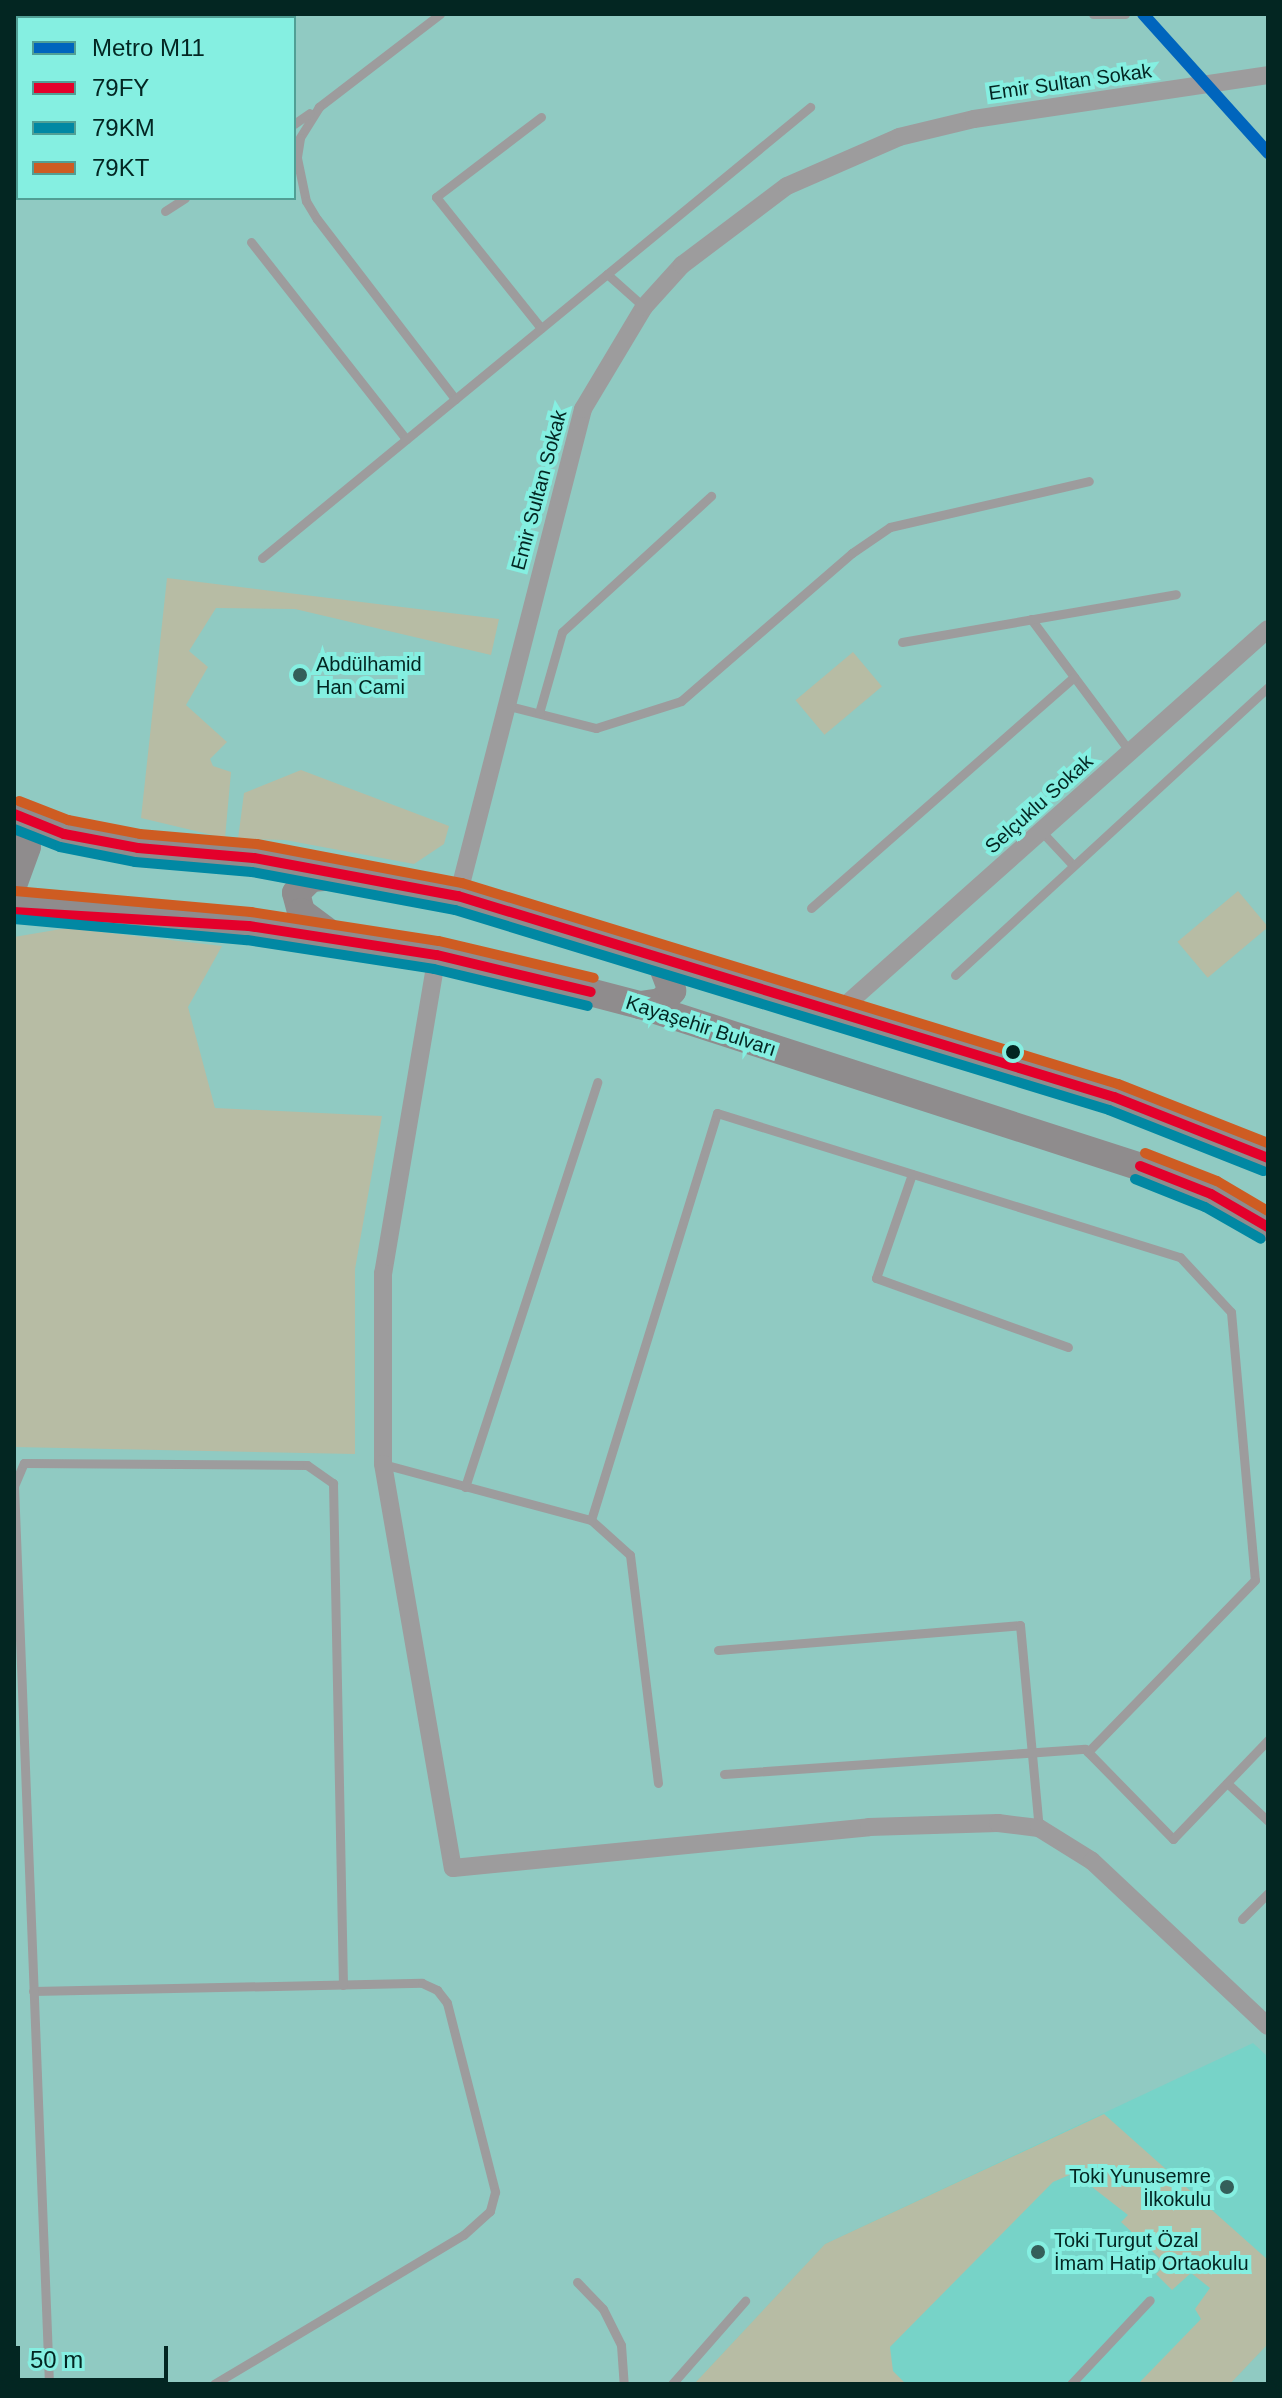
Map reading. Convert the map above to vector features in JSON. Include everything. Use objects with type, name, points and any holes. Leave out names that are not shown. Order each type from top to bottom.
[{"type":"main road","points":[[14,814],[64,834],[138,848],[352,875],[458,896],[1114,1097],[1268,1158]]},
{"type":"main road","points":[[14,823],[27,847],[14,882]]},
{"type":"main road","points":[[341,941],[301,912],[296,893],[311,878],[352,875]]},
{"type":"main road","name":"Kayaşehir Bulvarı","points":[[14,905],[249,926],[437,955],[640,1005],[1144,1168],[1211,1194],[1268,1227]]},
{"type":"main road","points":[[640,1005],[661,1002],[672,991],[658,955]]},
{"type":"street","name":"Emir Sultan Sokak","points":[[458,896],[583,409],[644,307],[682,265],[787,186],[899,137],[974,119],[1268,75]]},
{"type":"street","name":"Selçuklu Sokak","points":[[839,1011],[1268,629]]},
{"type":"street","points":[[437,955],[383,1273],[383,1464],[453,1868],[869,1827],[998,1823],[1039,1828],[1092,1861],[1268,2026]]},
{"type":"lane","points":[[296,123],[440,14]]},
{"type":"lane","points":[[1093,14],[1125,14]]},
{"type":"lane","points":[[319,107],[307,122],[299,148],[306,201],[455,399]]},
{"type":"lane","points":[[262,558],[810,107]]},
{"type":"lane","points":[[541,117],[436,197],[541,328]]},
{"type":"lane","points":[[165,211],[182,200]]},
{"type":"lane","points":[[251,242],[406,439]]},
{"type":"lane","points":[[607,274],[644,307]]},
{"type":"lane","points":[[505,705],[596,728],[681,701],[852,553],[890,527],[1089,481]]},
{"type":"lane","points":[[539,713],[562,632],[711,496]]},
{"type":"lane","points":[[902,642],[1176,594]]},
{"type":"lane","points":[[1031,619],[1130,752]]},
{"type":"lane","points":[[811,908],[1074,677]]},
{"type":"lane","points":[[955,975],[1072,864],[1268,687]]},
{"type":"lane","points":[[1041,831],[1072,864]]},
{"type":"lane","points":[[465,1487],[597,1082]]},
{"type":"lane","points":[[591,1520],[717,1113],[1180,1257],[1231,1312],[1255,1580],[1088,1752]]},
{"type":"lane","points":[[912,1174],[876,1278],[1068,1347]]},
{"type":"lane","points":[[49,2384],[14,1486],[20,1466],[29,1461],[307,1465],[333,1483],[343,1985]]},
{"type":"lane","points":[[383,1464],[591,1520],[630,1555],[658,1783]]},
{"type":"lane","points":[[718,1650],[1020,1625],[1039,1828]]},
{"type":"lane","points":[[724,1774],[1031,1749],[1088,1752],[1173,1839],[1268,1740]]},
{"type":"lane","points":[[1227,1783],[1268,1821]]},
{"type":"lane","points":[[1242,1919],[1268,1893]]},
{"type":"lane","points":[[33,1991],[422,1983],[443,1995],[495,2192],[493,2202],[474,2228],[214,2384]]},
{"type":"lane","points":[[577,2282],[603,2309],[621,2345],[624,2384]]},
{"type":"lane","points":[[1071,2384],[1150,2300]]},
{"type":"lane","points":[[672,2384],[745,2301]]},
{"type":"shaded area","name":"Toki Turgut Özal İmam Hatip Ortaokulu","points":[[1253,2043],[1268,2057],[1268,2344],[1230,2384],[694,2384],[825,2244]]},
{"type":"green space","points":[[51,14],[221,14],[218,16]]},
{"type":"green space","points":[[167,578],[499,619],[491,655],[295,609],[216,608],[189,651],[208,667],[186,705],[227,742],[210,759],[213,766],[231,772],[225,838],[141,818]]},
{"type":"green space","points":[[853,652],[882,686],[824,735],[796,700]]},
{"type":"green space","points":[[301,770],[449,826],[444,844],[414,864],[285,840],[238,839],[244,793]]},
{"type":"green space","points":[[1238,891],[1268,927],[1208,978],[1177,942]]},
{"type":"green space","points":[[67,928],[222,946],[188,1007],[215,1108],[382,1116],[355,1269],[355,1454],[14,1447],[14,937]]},
{"type":"green space","points":[[1104,2114],[1268,2260],[1268,2344],[1230,2384],[1138,2384],[1201,2319],[1195,2309],[1210,2288],[1191,2273],[1172,2290],[1156,2274],[1166,2264],[1121,2222],[1128,2215],[1074,2173],[1053,2182],[890,2347],[893,2371],[906,2384],[694,2384],[825,2244]]},
{"type":"metro line","name":"M11","points":[[1143,14],[1268,153]]},
{"type":"transit line","name":"79KT","points":[[19,801],[68,820],[140,834],[257,844],[462,883],[1118,1084],[1268,1143]]},
{"type":"transit line","name":"79FY","points":[[14,814],[64,834],[138,848],[254,858],[458,896],[1114,1097],[1268,1158]]},
{"type":"transit line","name":"79KM","points":[[14,829],[60,847],[135,862],[252,872],[455,910],[1109,1110],[1263,1171]]},
{"type":"transit line","name":"79KT","points":[[15,891],[251,912],[439,941],[594,978]]},
{"type":"transit line","name":"79FY","points":[[14,912],[249,926],[437,955],[591,992]]},
{"type":"transit line","name":"79KM","points":[[14,919],[247,940],[434,969],[588,1006]]},
{"type":"transit line","name":"79KT","points":[[1145,1153],[1217,1181],[1268,1211]]},
{"type":"transit line","name":"79FY","points":[[1140,1166],[1211,1194],[1268,1227]]},
{"type":"transit line","name":"79KM","points":[[1135,1179],[1205,1207],[1261,1239]]},
{"type":"place","name":"Abdülhamid Han Cami","points":[[300,675]]},
{"type":"place","name":"Toki Yunusemre İlkokulu","points":[[1227,2187]]},
{"type":"place","name":"Toki Turgut Özal İmam Hatip Ortaokulu","points":[[1038,2252]]}]
